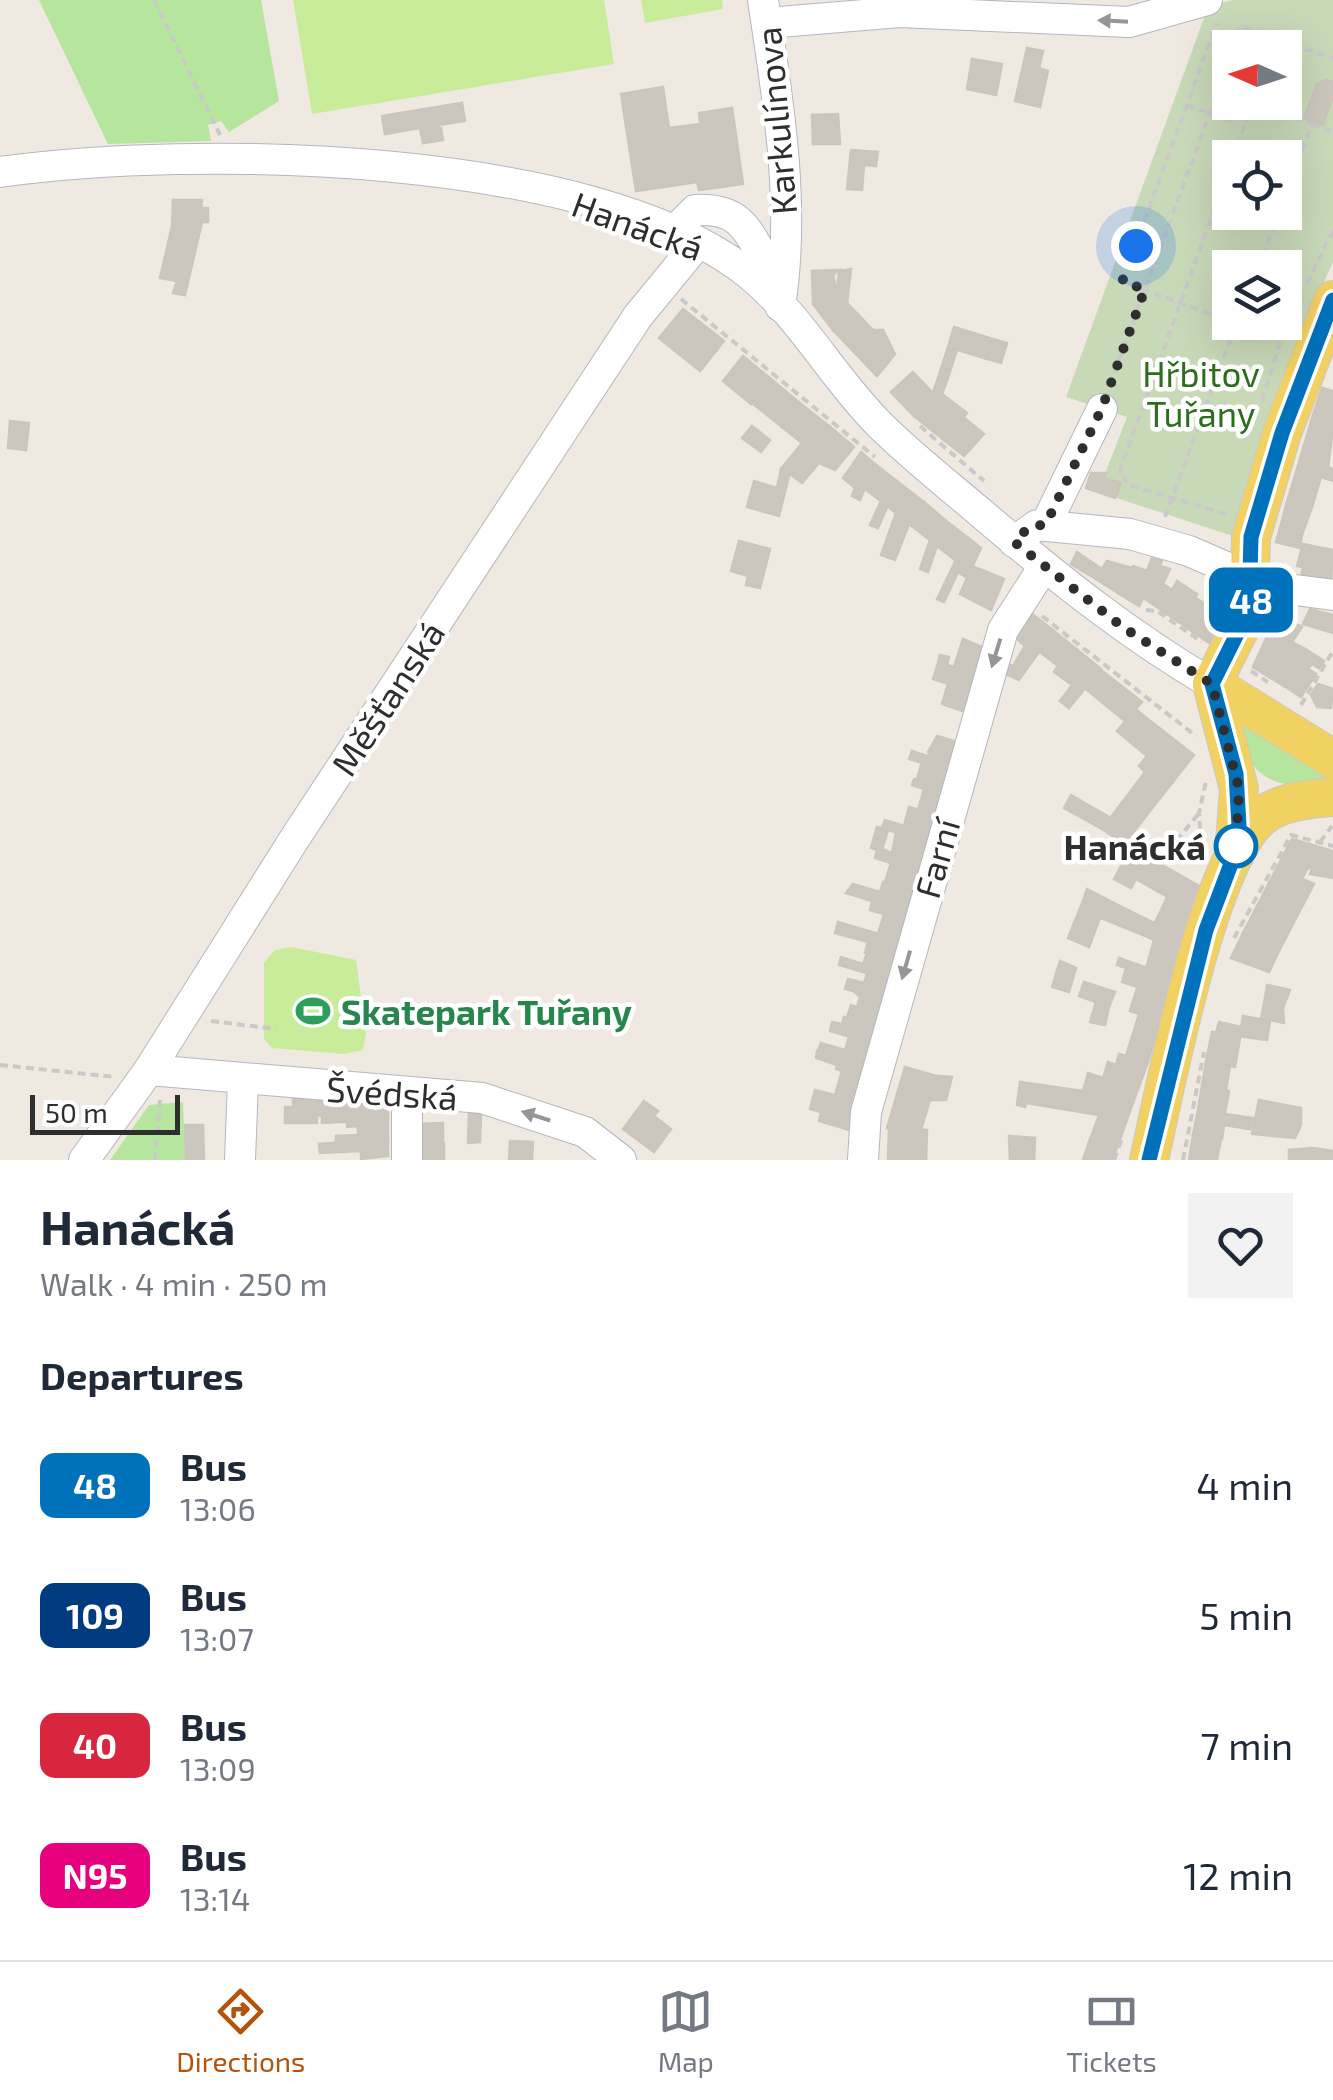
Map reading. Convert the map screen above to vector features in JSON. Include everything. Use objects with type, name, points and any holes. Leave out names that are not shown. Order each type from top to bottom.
[{"type":"main road","points":[[1149,1160],[1206,930],[1218,859],[1239,789],[1219,669],[1249,610],[1253,580],[1251,537],[1282,433],[1333,300]]},
{"type":"main road","name":"Hanácká","points":[[1219,669],[1333,759]]},
{"type":"main road","points":[[1218,859],[1266,813],[1295,802],[1333,797]]},
{"type":"street","points":[[765,12],[1010,8],[1129,22],[1212,11]]},
{"type":"street","name":"Karkulínova","points":[[765,12],[780,126],[765,258],[780,306]]},
{"type":"street","name":"Hanácká","points":[[0,172],[127,159],[232,158],[382,167],[493,181],[607,208],[686,237],[765,258],[780,306],[880,426],[1043,568],[1124,628],[1219,669]]},
{"type":"street","points":[[686,237],[695,210],[728,212],[745,224],[765,258]]},
{"type":"street","name":"Měšťanská","points":[[84,1160],[151,1074],[181,1017],[662,284],[686,237]]},
{"type":"street","points":[[1046,524],[1102,408]]},
{"type":"street","points":[[1014,542],[1028,528],[1046,524],[1156,541],[1221,563],[1253,580],[1333,595]]},
{"type":"street","name":"Farní","points":[[863,1160],[866,1112],[971,734],[1004,630],[1043,568]]},
{"type":"street","name":"Švédská","points":[[151,1074],[482,1098],[584,1132],[621,1160]]},
{"type":"street","points":[[240,1160],[243,1080]]},
{"type":"street","points":[[407,1095],[407,1160]]},
{"type":"path","points":[[154,0],[232,158]]},
{"type":"path","points":[[1212,11],[1187,105],[1120,281],[1212,314]]},
{"type":"path","points":[[1302,47],[1333,58]]},
{"type":"path","points":[[1187,105],[1232,121]]},
{"type":"path","points":[[1102,408],[1212,108]]},
{"type":"path","points":[[1302,120],[1333,132]]},
{"type":"path","points":[[1302,151],[1312,124]]},
{"type":"path","points":[[1212,217],[1120,470],[1128,485],[1225,517],[1230,499]]},
{"type":"path","points":[[1302,295],[1333,230]]},
{"type":"path","points":[[662,284],[882,462]]},
{"type":"path","points":[[1156,541],[1228,340]]},
{"type":"path","points":[[1259,410],[1281,340]]},
{"type":"path","points":[[910,418],[969,465],[993,490]]},
{"type":"path","points":[[1020,600],[1207,744]]},
{"type":"path","points":[[1136,609],[1157,612],[1219,669],[1271,685]]},
{"type":"path","points":[[1286,695],[1301,705],[1333,651]]},
{"type":"path","points":[[1160,860],[1199,813],[1211,769]]},
{"type":"path","points":[[1199,813],[1218,859]]},
{"type":"path","points":[[1320,842],[1333,825]]},
{"type":"path","points":[[1235,938],[1290,835],[1333,846]]},
{"type":"path","points":[[181,1017],[276,1029]]},
{"type":"path","points":[[1183,1160],[1204,1037]]},
{"type":"path","points":[[0,1065],[151,1074],[155,1160]]},
{"type":"path","points":[[1114,1160],[1128,1123]]},
{"type":"green space","points":[[39,0],[261,0],[279,101],[229,132],[221,121],[208,125],[211,141],[108,144]]},
{"type":"green space","points":[[293,0],[604,0],[614,64],[312,114]]},
{"type":"green space","points":[[641,0],[722,0],[723,9],[645,23]]},
{"type":"green space","name":"Hřbitov Tuřany","points":[[1232,0],[1333,0],[1333,262],[1302,331],[1302,250],[1212,250],[1212,340],[1298,340],[1236,537],[1098,492],[1127,417],[1066,397],[1208,7]]},
{"type":"green space","points":[[1236,716],[1333,777],[1333,788],[1293,785],[1265,776],[1247,755]]},
{"type":"green space","name":"Skatepark Tuřany","points":[[291,947],[356,960],[366,1034],[363,1050],[344,1054],[272,1048],[264,1039],[264,963],[275,950]]},
{"type":"green space","points":[[183,1102],[185,1160],[110,1160],[149,1105]]},
{"type":"building","points":[[1027,48],[1043,51],[1039,68],[1048,71],[1040,107],[1015,101]]},
{"type":"building","points":[[972,59],[1002,64],[996,95],[967,89]]},
{"type":"building","points":[[1333,82],[1333,96],[1323,125],[1304,118],[1317,84]]},
{"type":"building","points":[[663,87],[669,128],[700,124],[699,113],[732,108],[743,184],[699,190],[697,182],[636,191],[621,94]]},
{"type":"building","points":[[462,103],[465,121],[432,126],[441,128],[443,140],[423,143],[420,128],[385,134],[382,116]]},
{"type":"building","points":[[838,114],[840,144],[813,144],[812,115]]},
{"type":"building","points":[[851,150],[878,152],[876,166],[864,165],[862,190],[847,189]]},
{"type":"building","points":[[173,200],[202,200],[201,208],[208,208],[208,222],[202,222],[185,295],[173,293],[177,281],[160,278],[172,226]]},
{"type":"building","points":[[851,269],[847,303],[873,330],[852,350],[833,330],[839,271]]},
{"type":"building","points":[[839,270],[833,275],[837,292],[833,330],[813,304],[812,271]]},
{"type":"building","points":[[683,309],[724,341],[700,371],[659,338]]},
{"type":"building","points":[[954,327],[993,339],[987,359],[948,347]]},
{"type":"building","points":[[873,330],[883,330],[895,354],[877,376],[852,350]]},
{"type":"building","points":[[993,339],[1007,343],[1001,363],[987,359]]},
{"type":"building","points":[[948,347],[957,350],[947,381],[938,378]]},
{"type":"building","points":[[743,356],[771,379],[751,404],[723,381]]},
{"type":"building","points":[[913,372],[933,393],[914,416],[891,392]]},
{"type":"building","points":[[938,378],[947,381],[942,394],[967,413],[944,440],[914,416],[930,401]]},
{"type":"building","points":[[771,379],[801,404],[782,427],[752,403]]},
{"type":"building","points":[[1322,388],[1333,391],[1333,428],[1311,421]]},
{"type":"building","points":[[801,404],[829,426],[789,476],[781,469],[802,443],[782,427]]},
{"type":"building","points":[[963,417],[984,434],[964,456],[944,440]]},
{"type":"building","points":[[10,421],[29,423],[26,450],[8,448]]},
{"type":"building","points":[[1311,421],[1333,428],[1328,468],[1300,459]]},
{"type":"building","points":[[752,426],[770,440],[761,452],[742,438]]},
{"type":"building","points":[[829,426],[854,447],[835,470],[819,463],[802,483],[790,474]]},
{"type":"building","points":[[861,452],[875,464],[860,500],[852,496],[855,488],[843,478]]},
{"type":"building","points":[[1300,459],[1333,469],[1333,481],[1321,477],[1312,507],[1287,502]]},
{"type":"building","points":[[875,464],[898,482],[878,528],[870,525],[881,501],[865,489]]},
{"type":"building","points":[[781,469],[789,476],[779,516],[747,507],[754,481],[777,488]]},
{"type":"building","points":[[1091,473],[1106,473],[1104,478],[1121,483],[1115,498],[1086,488]]},
{"type":"building","points":[[898,482],[924,502],[909,524],[895,560],[881,555],[896,513],[887,506]]},
{"type":"building","points":[[924,502],[945,520],[930,540],[909,524]]},
{"type":"building","points":[[1287,502],[1312,507],[1302,535],[1280,528]]},
{"type":"building","points":[[945,520],[967,537],[955,560],[937,546],[928,572],[920,569],[930,540]]},
{"type":"building","points":[[1280,528],[1302,535],[1300,548],[1276,542]]},
{"type":"building","points":[[967,537],[981,548],[967,578],[958,572],[944,602],[937,599]]},
{"type":"building","points":[[739,541],[770,549],[760,588],[746,585],[748,576],[731,571]]},
{"type":"building","points":[[1303,544],[1333,550],[1331,581],[1301,577],[1303,567],[1297,566]]},
{"type":"building","points":[[1077,552],[1102,569],[1096,579],[1071,564]]},
{"type":"building","points":[[1152,558],[1162,561],[1139,606],[1118,593],[1133,566],[1147,571]]},
{"type":"building","points":[[1107,561],[1132,568],[1118,593],[1096,579]]},
{"type":"building","points":[[972,566],[1004,579],[991,610],[960,594]]},
{"type":"building","points":[[1160,566],[1170,569],[1163,584],[1174,591],[1161,610],[1144,598]]},
{"type":"building","points":[[1177,581],[1197,594],[1179,622],[1161,610]]},
{"type":"building","points":[[1225,589],[1237,592],[1214,646],[1193,632],[1210,607],[1218,613]]},
{"type":"building","points":[[1196,598],[1210,607],[1193,632],[1179,622]]},
{"type":"building","points":[[1310,609],[1333,615],[1333,633],[1303,624]]},
{"type":"building","points":[[1027,610],[1054,631],[1019,680],[1002,672],[1005,662],[1013,666],[1025,646],[1014,636]]},
{"type":"building","points":[[1292,622],[1302,627],[1269,677],[1253,667],[1273,623],[1287,631]]},
{"type":"building","points":[[1054,631],[1101,669],[1069,708],[1060,701],[1072,685],[1054,672],[1058,666],[1040,652]]},
{"type":"building","points":[[963,639],[991,651],[981,684],[936,670],[940,655],[949,657],[947,665],[954,667]]},
{"type":"building","points":[[1290,641],[1307,650],[1284,686],[1269,677]]},
{"type":"building","points":[[1307,650],[1324,661],[1319,668],[1312,664],[1308,669],[1316,674],[1301,697],[1284,686]]},
{"type":"building","points":[[936,670],[981,684],[971,714],[942,704],[948,684],[933,679]]},
{"type":"building","points":[[1101,670],[1142,702],[1125,721],[1087,690]]},
{"type":"building","points":[[1318,684],[1333,689],[1331,708],[1317,707],[1311,695]]},
{"type":"building","points":[[1135,709],[1194,755],[1124,844],[1102,829],[1145,772],[1139,766],[1147,756],[1117,731]]},
{"type":"building","points":[[937,736],[961,743],[952,772],[909,759],[912,751],[931,757],[928,752]]},
{"type":"building","points":[[922,762],[952,772],[947,789],[917,779]]},
{"type":"building","points":[[914,779],[947,789],[939,816],[918,810],[924,789],[912,785]]},
{"type":"building","points":[[1071,795],[1111,818],[1102,829],[1064,808]]},
{"type":"building","points":[[909,807],[939,816],[931,844],[882,828],[885,820],[904,826]]},
{"type":"building","points":[[877,827],[888,830],[882,849],[892,853],[896,833],[931,844],[922,873],[875,858],[877,850],[871,848]]},
{"type":"building","points":[[1292,839],[1333,851],[1333,878],[1310,874],[1313,866],[1307,869],[1282,858]]},
{"type":"building","points":[[1131,848],[1178,874],[1166,896],[1136,879],[1131,888],[1114,879]]},
{"type":"building","points":[[1282,858],[1307,869],[1302,879],[1314,884],[1293,924],[1255,910]]},
{"type":"building","points":[[891,863],[922,873],[917,893],[885,882]]},
{"type":"building","points":[[1178,874],[1203,888],[1187,933],[1155,923]]},
{"type":"building","points":[[883,882],[917,893],[911,913],[846,893],[853,884],[880,892]]},
{"type":"building","points":[[1087,889],[1106,899],[1103,910],[1083,901]]},
{"type":"building","points":[[1106,899],[1152,922],[1148,937],[1101,918]]},
{"type":"building","points":[[872,901],[911,913],[903,941],[878,934],[884,914],[870,910]]},
{"type":"building","points":[[1083,901],[1103,910],[1089,947],[1068,938]]},
{"type":"building","points":[[1255,910],[1293,924],[1279,951],[1243,933]]},
{"type":"building","points":[[838,922],[903,941],[897,962],[865,953],[868,942],[835,933]]},
{"type":"building","points":[[1152,922],[1187,933],[1173,977],[1146,969],[1154,940],[1148,937]]},
{"type":"building","points":[[1243,933],[1279,951],[1269,972],[1231,958]]},
{"type":"building","points":[[867,953],[897,962],[892,981],[839,965],[841,957],[863,964]]},
{"type":"building","points":[[1119,958],[1173,977],[1168,997],[1122,982],[1126,968],[1117,965]]},
{"type":"building","points":[[1060,961],[1076,968],[1069,992],[1052,987]]},
{"type":"building","points":[[867,974],[892,981],[886,1000],[845,989],[848,979],[864,983]]},
{"type":"building","points":[[1084,982],[1115,992],[1109,1007],[1079,996]]},
{"type":"building","points":[[1267,985],[1290,990],[1283,1008],[1264,1004]]},
{"type":"building","points":[[1137,988],[1168,997],[1160,1021],[1130,1011]]},
{"type":"building","points":[[855,992],[886,1000],[878,1027],[847,1018],[851,1005],[857,1007],[860,997]]},
{"type":"building","points":[[1096,1002],[1109,1007],[1105,1025],[1090,1022]]},
{"type":"building","points":[[1264,1004],[1283,1008],[1284,1023],[1261,1018]]},
{"type":"building","points":[[1139,1014],[1160,1021],[1148,1062],[1126,1056]]},
{"type":"building","points":[[1243,1016],[1270,1021],[1267,1040],[1216,1033],[1219,1022],[1241,1027]]},
{"type":"building","points":[[844,1017],[878,1027],[873,1044],[830,1031],[832,1022],[842,1024]]},
{"type":"building","points":[[1212,1032],[1240,1038],[1235,1067],[1206,1062]]},
{"type":"building","points":[[849,1037],[873,1044],[867,1066],[818,1051],[821,1043],[845,1050]]},
{"type":"building","points":[[817,1051],[867,1066],[857,1101],[835,1095],[842,1071],[836,1069],[837,1065],[816,1058]]},
{"type":"building","points":[[1119,1054],[1148,1062],[1133,1103],[1083,1091],[1088,1073],[1103,1078],[1108,1062],[1116,1065]]},
{"type":"building","points":[[1206,1062],[1230,1066],[1226,1090],[1202,1086]]},
{"type":"building","points":[[905,1067],[937,1076],[921,1130],[887,1128]]},
{"type":"building","points":[[937,1076],[952,1077],[946,1100],[930,1100]]},
{"type":"building","points":[[1020,1082],[1106,1097],[1099,1115],[1026,1103],[1025,1107],[1017,1105]]},
{"type":"building","points":[[1202,1086],[1229,1091],[1225,1114],[1198,1110]]},
{"type":"building","points":[[815,1090],[857,1101],[849,1130],[819,1121],[821,1112],[810,1109]]},
{"type":"building","points":[[1106,1097],[1133,1103],[1117,1148],[1089,1142]]},
{"type":"building","points":[[293,1098],[339,1100],[339,1122],[322,1123],[322,1116],[317,1115],[317,1123],[285,1123],[285,1107],[293,1107]]},
{"type":"building","points":[[1259,1100],[1301,1108],[1301,1125],[1295,1138],[1252,1134]]},
{"type":"building","points":[[339,1101],[388,1103],[388,1117],[358,1118],[358,1126],[347,1127],[347,1122],[339,1122]]},
{"type":"building","points":[[644,1101],[658,1111],[654,1116],[671,1129],[654,1152],[623,1129]]},
{"type":"building","points":[[1198,1110],[1253,1118],[1250,1129],[1224,1125],[1222,1139],[1193,1135]]},
{"type":"building","points":[[469,1113],[481,1114],[480,1142],[468,1143]]},
{"type":"building","points":[[388,1117],[388,1139],[336,1144],[336,1136],[358,1135],[358,1118]]},
{"type":"building","points":[[443,1123],[443,1143],[417,1144],[416,1124]]},
{"type":"building","points":[[185,1125],[203,1125],[204,1160],[186,1160]]},
{"type":"building","points":[[889,1128],[927,1130],[926,1160],[888,1160]]},
{"type":"building","points":[[1193,1135],[1221,1139],[1217,1160],[1189,1160]]},
{"type":"building","points":[[1009,1136],[1035,1138],[1034,1160],[1010,1160]]},
{"type":"building","points":[[388,1139],[388,1156],[361,1159],[361,1151],[320,1153],[319,1144]]},
{"type":"building","points":[[510,1141],[533,1142],[532,1160],[509,1160]]},
{"type":"building","points":[[1089,1142],[1117,1148],[1112,1160],[1083,1160]]},
{"type":"building","points":[[444,1143],[444,1160],[417,1160],[417,1144]]},
{"type":"building","points":[[1289,1150],[1333,1151],[1333,1160],[1289,1160]]},
{"type":"bus line","name":"48","points":[[1149,1160],[1206,930],[1234,856],[1239,826],[1236,774],[1212,684],[1249,610],[1253,580],[1251,537],[1282,433],[1333,300]]},
{"type":"place","name":"Hanácká","points":[[1236,846]]},
{"type":"place","name":"Skatepark Tuřany","points":[[313,1011]]},
{"type":"route","points":[[1136,246],[1122,282],[1145,289],[1102,408],[1046,524],[1028,528],[1014,542],[1124,628],[1212,684],[1239,789],[1236,846]]}]
